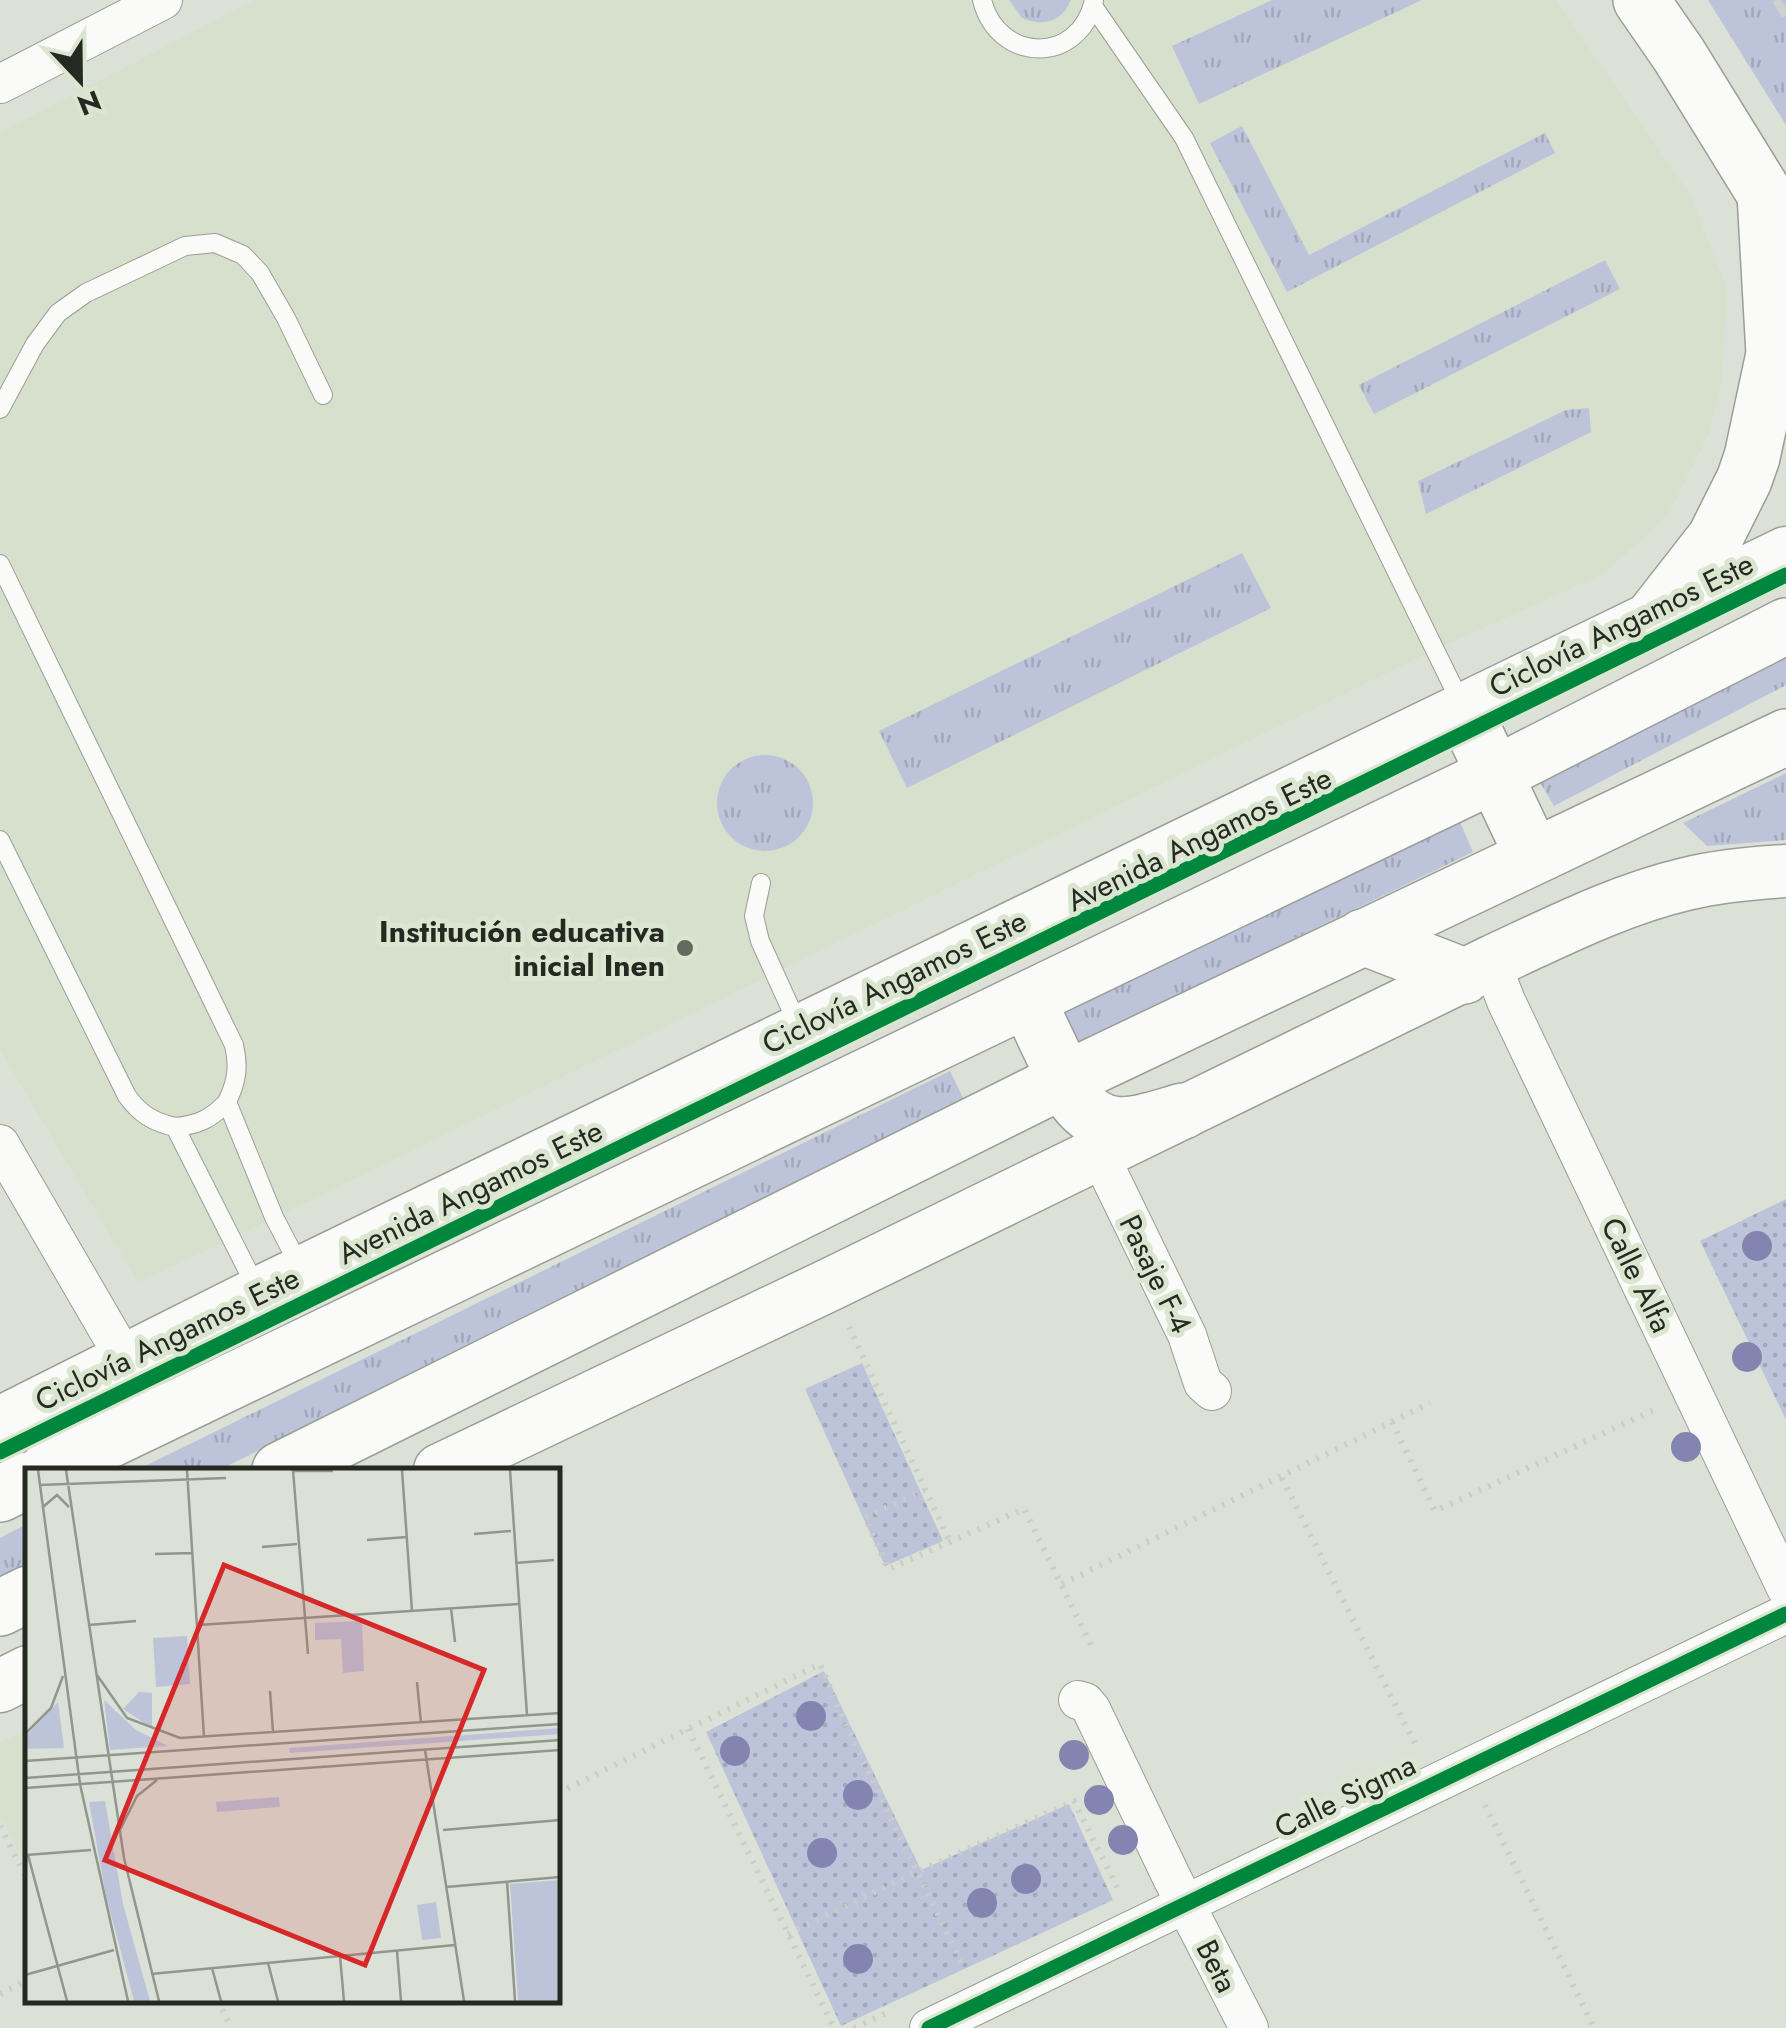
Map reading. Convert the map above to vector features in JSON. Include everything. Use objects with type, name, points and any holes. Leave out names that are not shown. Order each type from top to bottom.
[{"type":"main road","points":[[1641,0],[1776,212],[1774,354],[1752,457],[1714,538],[1651,620]]},
{"type":"main road","name":"Avenida Angamos Este","points":[[0,1422],[1786,553]]},
{"type":"main road","points":[[51,1468],[1494,775],[1786,626]]},
{"type":"main road","points":[[1464,710],[1533,856]]},
{"type":"main road","points":[[284,1468],[1066,1079],[1786,737]]},
{"type":"main road","points":[[444,1468],[1478,969],[1636,899],[1687,883],[1786,871]]},
{"type":"main road","points":[[1364,938],[1478,969]]},
{"type":"main road","points":[[1028,1001],[1085,1113],[1098,1121],[1130,1126],[1182,1111]]},
{"type":"main road","points":[[0,1494],[25,1482]]},
{"type":"main road","points":[[0,1608],[25,1596]]},
{"type":"main road","points":[[0,1686],[25,1674]]},
{"type":"street","points":[[0,84],[163,0]]},
{"type":"street","name":"Calle Alfa","points":[[1478,969],[1506,1001],[1786,1588]]},
{"type":"street","points":[[0,1144],[158,1416]]},
{"type":"street","name":"Pasaje F-4","points":[[1099,1154],[1186,1335],[1203,1384],[1212,1391]]},
{"type":"street","name":"Calle Sigma","points":[[929,2028],[1786,1614]]},
{"type":"street","name":"Beta","points":[[1078,1700],[1091,1709],[1249,2028]]},
{"type":"lane","points":[[982,0],[989,21],[1002,36],[1036,49],[1073,38],[1085,24],[1094,3]]},
{"type":"lane","points":[[1094,3],[1184,138],[1464,710]]},
{"type":"lane","points":[[0,410],[35,344],[58,313],[86,292],[184,246],[214,243],[243,255],[260,273],[323,395]]},
{"type":"lane","points":[[0,564],[234,1044],[238,1063],[236,1084],[214,1116],[195,1125],[175,1127],[138,1112],[126,1096],[0,840]]},
{"type":"lane","points":[[761,884],[754,916],[760,941],[801,1032]]},
{"type":"lane","points":[[227,1102],[274,1216],[281,1282]]},
{"type":"lane","points":[[175,1127],[281,1282]]},
{"type":"path","points":[[829,1285],[949,1540]]},
{"type":"path","points":[[1062,1584],[1430,1403]]},
{"type":"path","points":[[1392,1422],[1435,1511],[1668,1404]]},
{"type":"path","points":[[1282,1478],[1594,2028]]},
{"type":"path","points":[[926,1490],[865,1517],[888,1569],[1024,1508],[1093,1649]]},
{"type":"path","points":[[560,1792],[820,1664],[968,1975]]},
{"type":"path","points":[[688,1729],[834,2028]]},
{"type":"path","points":[[788,1934],[1074,1801],[1124,1902]]},
{"type":"path","points":[[0,1826],[25,1875]]},
{"type":"path","points":[[0,1994],[25,1982]]},
{"type":"path","points":[[219,2003],[231,2028]]},
{"type":"shaded area","points":[[254,0],[1556,0],[1691,196],[1726,287],[1723,374],[1710,431],[1668,515],[1605,573],[1434,650],[138,1282],[0,1050],[0,133]]},
{"type":"shaded area","points":[[25,1730],[25,1863],[0,1812],[0,1743]]},
{"type":"green space","points":[[1009,0],[1071,0],[1057,18],[1037,22],[1022,18]]},
{"type":"green space","points":[[1272,0],[1422,0],[1199,104],[1172,46]]},
{"type":"green space","points":[[1708,0],[1786,0],[1786,125]]},
{"type":"green space","points":[[1242,126],[1309,255],[1545,133],[1555,153],[1287,292],[1210,143]]},
{"type":"green space","points":[[1605,260],[1620,289],[1374,414],[1359,385]]},
{"type":"green space","points":[[1589,408],[1591,432],[1426,514],[1418,481],[1566,410]]},
{"type":"green space","points":[[1242,553],[1271,608],[907,788],[879,731]]},
{"type":"green space","points":[[1786,651],[1786,685],[1554,806],[1538,779]]},
{"type":"green space","points":[[765,755],[783,758],[799,769],[810,785],[810,821],[799,837],[783,848],[765,851],[747,848],[731,837],[720,821],[717,803],[720,785],[731,769],[747,758]]},
{"type":"green space","points":[[1786,773],[1786,840],[1707,846],[1683,823]]},
{"type":"green space","points":[[1460,822],[1473,852],[1078,1043],[1063,1012]]},
{"type":"green space","points":[[950,1071],[966,1104],[223,1468],[141,1468]]},
{"type":"green space","points":[[1786,1199],[1786,1420],[1700,1241]]},
{"type":"green space","points":[[862,1363],[943,1541],[885,1566],[805,1389]]},
{"type":"green space","points":[[25,1525],[25,1565],[0,1578],[0,1538]]},
{"type":"green space","points":[[824,1671],[921,1870],[1069,1804],[1113,1900],[841,2026],[706,1732]]},
{"type":"railway","points":[[1776,0],[1786,16]]},
{"type":"cycle path","name":"Ciclovía Angamos Este","points":[[0,1452],[1786,575]]},
{"type":"cycle path","points":[[929,2028],[1786,1614]]},
{"type":"place","name":"Institución educativa inicial Inen","points":[[685,948]]}]
